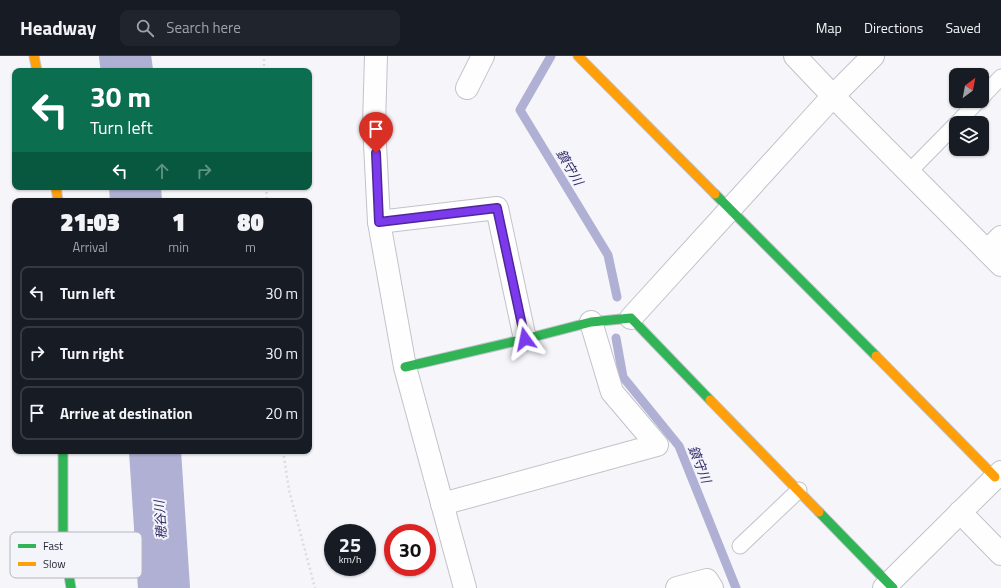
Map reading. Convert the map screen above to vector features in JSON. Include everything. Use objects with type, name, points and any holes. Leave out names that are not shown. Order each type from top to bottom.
[{"type":"street","points":[[34,56],[36,68]]},
{"type":"street","points":[[376,56],[374,125],[379,222],[405,366],[465,588]]},
{"type":"street","points":[[467,88],[483,56]]},
{"type":"street","points":[[578,56],[729,210],[998,474],[889,586],[799,490],[631,318]]},
{"type":"street","points":[[795,56],[909,172],[996,251]]},
{"type":"street","points":[[405,366],[525,339],[591,322],[631,318],[833,96],[873,56]]},
{"type":"street","points":[[379,222],[497,208],[525,339]]},
{"type":"street","points":[[442,504],[658,445],[612,392],[591,322]]},
{"type":"street","points":[[63,454],[63,532]]},
{"type":"street","points":[[960,512],[1001,554]]},
{"type":"street","points":[[69,578],[71,588]]},
{"type":"street","points":[[677,588],[707,580],[712,588]]},
{"type":"lane","points":[[989,90],[1001,77]]},
{"type":"lane","points":[[963,116],[971,108]]},
{"type":"lane","points":[[909,172],[949,130]]},
{"type":"lane","points":[[740,546],[799,490]]},
{"type":"path","points":[[264,56],[264,68]]},
{"type":"path","points":[[284,454],[289,490],[315,588]]},
{"type":"waterway","name":"穂谷川","points":[[125,56],[127,68]]},
{"type":"waterway","name":"鎮守川","points":[[551,56],[520,110],[608,255],[617,297]]},
{"type":"waterway","name":"穂谷川","points":[[135,190],[136,198]]},
{"type":"waterway","name":"鎮守川","points":[[616,338],[623,377],[679,446],[736,588]]},
{"type":"waterway","name":"穂谷川","points":[[155,454],[164,588]]},
{"type":"traffic: fast","points":[[715,194],[876,356]]},
{"type":"traffic: fast","points":[[405,367],[591,322],[631,318],[710,400]]},
{"type":"traffic: fast","points":[[63,454],[63,532]]},
{"type":"traffic: fast","points":[[819,512],[893,588]]},
{"type":"traffic: fast","points":[[69,578],[71,588]]},
{"type":"traffic: slow","points":[[34,56],[36,68]]},
{"type":"traffic: slow","points":[[578,56],[715,194]]},
{"type":"traffic: slow","points":[[56,190],[58,198]]},
{"type":"traffic: slow","points":[[876,356],[995,477]]},
{"type":"traffic: slow","points":[[710,400],[819,512]]},
{"type":"route","points":[[376,153],[379,222],[497,208],[525,339]]}]
